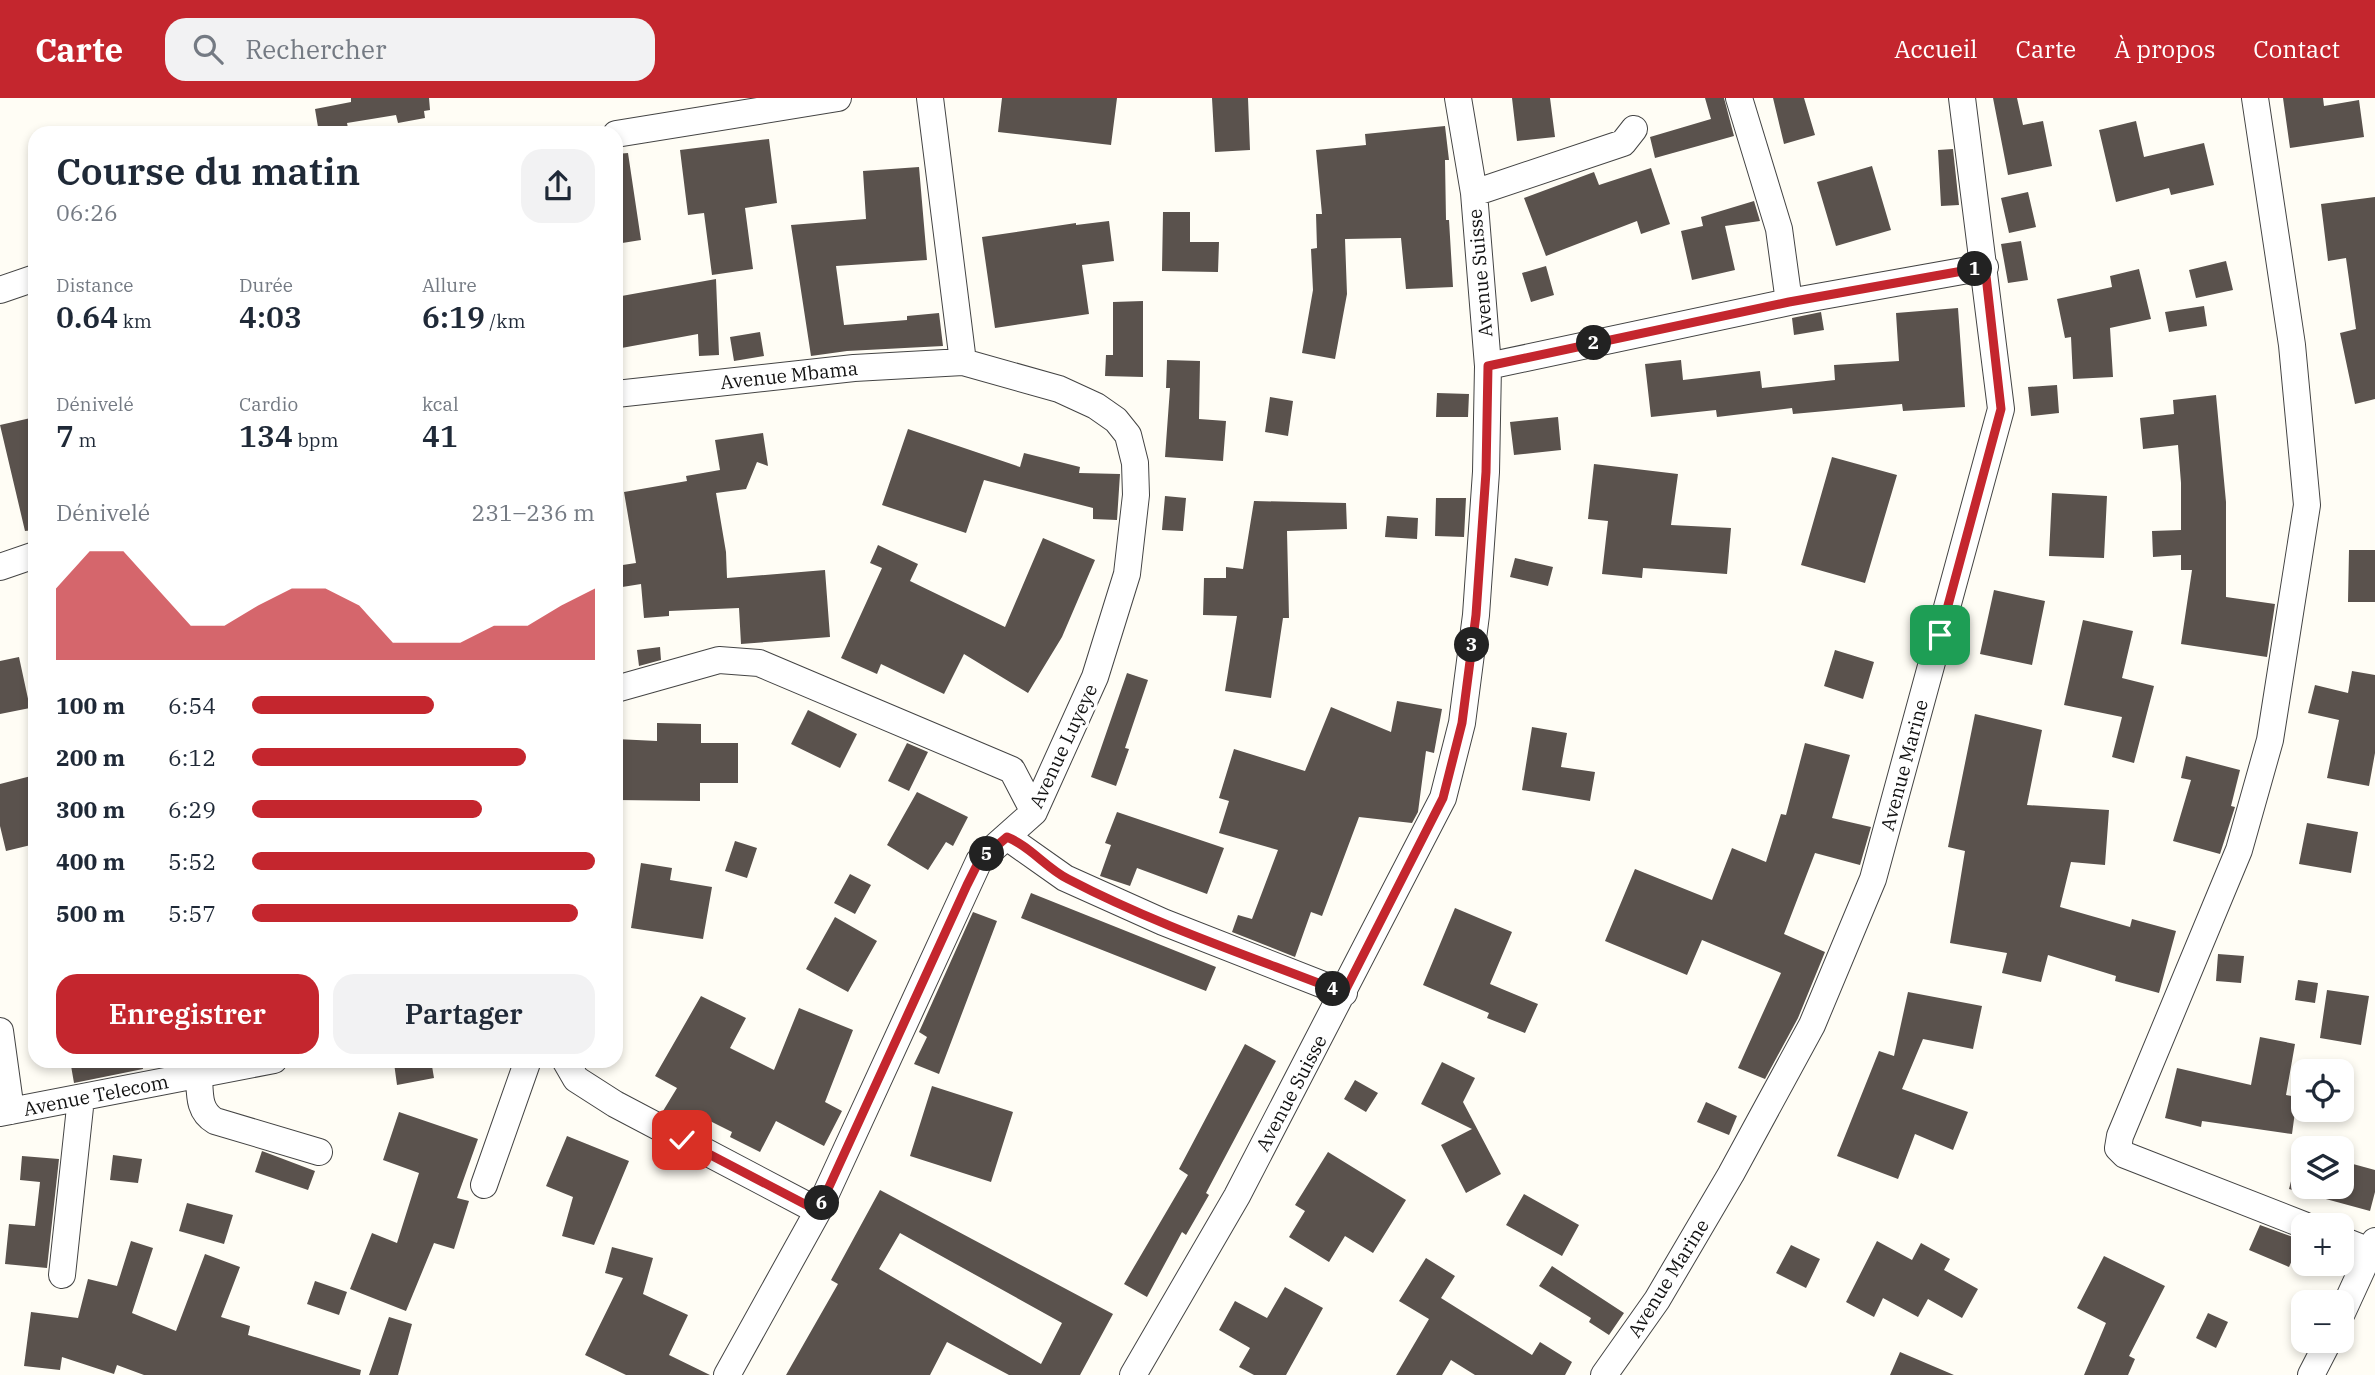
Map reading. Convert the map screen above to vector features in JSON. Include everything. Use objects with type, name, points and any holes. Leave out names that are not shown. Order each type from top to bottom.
[{"type":"street","points":[[623,133],[838,98]]},
{"type":"street","points":[[930,98],[962,362]]},
{"type":"street","name":"Avenue Suisse","points":[[1133,1375],[1237,1196],[1443,798],[1462,723],[1476,615],[1486,472],[1488,366],[1474,193],[1458,98]]},
{"type":"street","points":[[1739,98],[1779,229],[1789,302]]},
{"type":"street","name":"Avenue Marine","points":[[1604,1375],[1657,1300],[1731,1174],[1812,1025],[1872,879],[2001,409],[1962,98]]},
{"type":"street","points":[[2256,98],[2292,345],[2308,505],[2270,740],[2239,850],[2120,1136],[2118,1148],[2125,1155],[2291,1220]]},
{"type":"street","points":[[1474,193],[1623,143],[1634,129]]},
{"type":"street","points":[[1488,366],[1789,302],[1985,267]]},
{"type":"street","points":[[0,290],[28,280]]},
{"type":"street","name":"Avenue Mbama","points":[[623,393],[854,368],[962,362]]},
{"type":"street","name":"Avenue Luyeye","points":[[727,1375],[818,1211],[979,861],[1034,812],[1095,677],[1127,574],[1136,495],[1135,463],[1128,435],[1116,420],[1096,406],[1059,389],[962,362]]},
{"type":"street","points":[[0,567],[28,557]]},
{"type":"street","points":[[623,687],[719,660],[758,663],[1012,770],[1034,812]]},
{"type":"street","points":[[1007,837],[1017,841],[1065,878],[1163,922],[1344,993]]},
{"type":"street","points":[[0,1031],[5,1112]]},
{"type":"street","name":"Avenue Telecom","points":[[5,1112],[234,1068]]},
{"type":"street","points":[[484,1185],[525,1068]]},
{"type":"street","points":[[570,1068],[576,1079],[615,1104],[818,1211]]},
{"type":"street","points":[[199,1075],[201,1105],[206,1115],[215,1121],[319,1152]]},
{"type":"street","points":[[62,1275],[80,1098]]},
{"type":"street","points":[[2353,1290],[2373,1246],[2354,1242]]},
{"type":"street","points":[[2311,1375],[2322,1353]]},
{"type":"building","points":[[351,98],[429,98],[430,110],[424,111],[425,118],[398,123],[396,115],[347,123],[348,126],[318,126],[315,109],[351,102]]},
{"type":"building","points":[[1002,98],[1117,98],[1111,145],[998,132]]},
{"type":"building","points":[[1212,98],[1248,98],[1250,150],[1215,152]]},
{"type":"building","points":[[1512,98],[1550,98],[1555,137],[1517,141]]},
{"type":"building","points":[[1705,98],[1724,98],[1734,136],[1655,158],[1650,137],[1711,119]]},
{"type":"building","points":[[1773,98],[1804,98],[1815,135],[1784,144]]},
{"type":"building","points":[[1993,98],[2017,98],[2023,125],[2043,121],[2052,166],[2008,175]]},
{"type":"building","points":[[2283,98],[2323,98],[2324,106],[2359,100],[2364,137],[2290,148]]},
{"type":"building","points":[[2136,121],[2144,157],[2204,143],[2214,185],[2171,195],[2169,188],[2116,202],[2099,130]]},
{"type":"building","points":[[1445,126],[1449,160],[1445,160],[1446,220],[1449,220],[1453,287],[1406,289],[1401,238],[1345,239],[1347,294],[1335,359],[1302,353],[1313,290],[1311,249],[1317,248],[1316,214],[1322,214],[1316,150],[1366,145],[1365,134]]},
{"type":"building","points":[[769,139],[777,203],[745,208],[753,269],[712,275],[704,213],[688,215],[680,150]]},
{"type":"building","points":[[1953,149],[1959,205],[1941,206],[1938,150]]},
{"type":"building","points":[[623,153],[628,153],[641,240],[623,243]]},
{"type":"building","points":[[1872,166],[1891,230],[1836,246],[1817,182]]},
{"type":"building","points":[[919,167],[927,260],[836,266],[844,325],[907,320],[907,316],[939,313],[943,346],[847,351],[811,356],[791,225],[866,219],[863,171]]},
{"type":"building","points":[[1651,168],[1670,224],[1641,234],[1637,221],[1546,256],[1524,198],[1594,172],[1599,185]]},
{"type":"building","points":[[2028,192],[2036,227],[2009,233],[2001,198]]},
{"type":"building","points":[[2375,197],[2375,399],[2355,404],[2340,333],[2356,329],[2346,258],[2328,261],[2321,204]]},
{"type":"building","points":[[1754,201],[1760,221],[1725,226],[1735,270],[1692,280],[1681,231],[1703,226],[1701,217]]},
{"type":"building","points":[[1163,212],[1190,212],[1190,242],[1219,242],[1218,272],[1162,271]]},
{"type":"building","points":[[1109,221],[1114,261],[1082,265],[1089,314],[995,328],[982,237],[1076,223]]},
{"type":"building","points":[[2021,241],[2028,280],[2008,283],[2001,244]]},
{"type":"building","points":[[2226,261],[2233,290],[2196,298],[2189,270]]},
{"type":"building","points":[[1546,266],[1554,295],[1531,302],[1522,273]]},
{"type":"building","points":[[2139,269],[2151,319],[2110,328],[2113,377],[2073,379],[2071,337],[2065,338],[2057,299],[2112,287],[2110,276]]},
{"type":"building","points":[[716,279],[719,355],[699,356],[698,334],[623,348],[623,296]]},
{"type":"building","points":[[1143,301],[1143,377],[1105,376],[1106,355],[1113,355],[1113,302]]},
{"type":"building","points":[[2204,306],[2207,326],[2169,332],[2165,312]]},
{"type":"building","points":[[1958,308],[1965,407],[1903,411],[1902,404],[1793,414],[1792,408],[1717,417],[1716,410],[1651,417],[1645,364],[1681,360],[1683,380],[1760,371],[1762,388],[1835,380],[1834,365],[1899,361],[1896,313]]},
{"type":"building","points":[[1821,312],[1824,330],[1794,335],[1792,318]]},
{"type":"building","points":[[760,332],[764,356],[734,361],[730,337]]},
{"type":"building","points":[[1167,360],[1200,361],[1199,419],[1226,421],[1223,461],[1165,457],[1170,388],[1166,388]]},
{"type":"building","points":[[2057,385],[2059,413],[2031,416],[2028,387]]},
{"type":"building","points":[[1437,393],[1469,394],[1468,417],[1436,417]]},
{"type":"building","points":[[2216,395],[2226,502],[2226,597],[2275,604],[2267,657],[2181,644],[2192,570],[2181,570],[2181,555],[2153,557],[2152,531],[2181,530],[2178,445],[2143,449],[2140,418],[2174,414],[2173,400]]},
{"type":"building","points":[[1270,397],[1293,401],[1288,436],[1265,432]]},
{"type":"building","points":[[1558,417],[1561,450],[1514,455],[1510,422]]},
{"type":"building","points":[[28,419],[28,531],[25,531],[0,425]]},
{"type":"building","points":[[908,429],[1020,467],[1024,453],[1080,467],[1079,473],[1120,474],[1117,520],[1093,519],[1093,508],[984,480],[966,533],[882,505]]},
{"type":"building","points":[[763,433],[768,466],[757,462],[746,489],[716,493],[726,552],[727,578],[825,570],[830,637],[741,644],[739,608],[669,611],[669,616],[644,618],[641,584],[623,587],[623,565],[636,563],[624,492],[687,481],[686,476],[720,470],[715,440]]},
{"type":"building","points":[[1832,457],[1897,475],[1865,583],[1801,565]]},
{"type":"building","points":[[1594,464],[1678,474],[1671,525],[1731,528],[1727,574],[1643,568],[1642,578],[1602,574],[1608,521],[1588,519]]},
{"type":"building","points":[[2052,493],[2107,496],[2104,558],[2049,556]]},
{"type":"building","points":[[1165,496],[1186,498],[1183,531],[1162,530]]},
{"type":"building","points":[[1436,498],[1466,498],[1464,537],[1435,536]]},
{"type":"building","points":[[1254,501],[1346,503],[1347,529],[1287,531],[1289,618],[1283,618],[1271,698],[1225,691],[1237,616],[1203,615],[1204,578],[1226,578],[1226,567],[1243,569]]},
{"type":"building","points":[[1387,516],[1418,518],[1417,539],[1385,537]]},
{"type":"building","points":[[1043,538],[1095,560],[1062,637],[1028,693],[964,654],[944,694],[881,664],[877,674],[841,658],[882,568],[870,563],[878,545],[918,564],[910,581],[1005,627]]},
{"type":"building","points":[[2349,550],[2375,550],[2375,602],[2348,602]]},
{"type":"building","points":[[1515,558],[1553,567],[1548,586],[1510,577]]},
{"type":"building","points":[[1994,590],[2045,601],[2032,665],[1980,654]]},
{"type":"building","points":[[2083,620],[2133,631],[2122,678],[2154,686],[2134,763],[2112,757],[2122,717],[2064,705]]},
{"type":"building","points":[[660,647],[661,660],[639,666],[637,650]]},
{"type":"building","points":[[1835,650],[1874,662],[1863,699],[1824,686]]},
{"type":"building","points":[[19,657],[28,708],[0,714],[0,661]]},
{"type":"building","points":[[2352,671],[2375,675],[2375,753],[2369,786],[2327,778],[2339,720],[2308,713],[2315,685],[2348,693]]},
{"type":"building","points":[[1127,673],[1148,680],[1125,748],[1129,749],[1116,786],[1091,777]]},
{"type":"building","points":[[1397,701],[1442,709],[1434,753],[1426,751],[1418,812],[1412,823],[1359,817],[1322,916],[1311,912],[1295,957],[1232,932],[1238,915],[1252,919],[1278,850],[1219,833],[1229,801],[1219,798],[1234,749],[1305,771],[1331,707],[1391,732]]},
{"type":"building","points":[[808,710],[857,734],[840,768],[791,744]]},
{"type":"building","points":[[1975,714],[2042,730],[2027,805],[2109,810],[2105,865],[2071,862],[2060,907],[2130,927],[2132,919],[2176,931],[2159,993],[2115,981],[2116,976],[2048,955],[2041,982],[2002,973],[2007,953],[1950,943],[1965,851],[1948,847]]},
{"type":"building","points":[[657,723],[701,724],[701,743],[738,743],[738,783],[700,783],[700,801],[623,800],[623,739],[657,741]]},
{"type":"building","points":[[1532,727],[1567,733],[1561,767],[1595,772],[1590,801],[1522,790]]},
{"type":"building","points":[[907,743],[928,752],[909,791],[888,781]]},
{"type":"building","points":[[1805,743],[1850,755],[1832,818],[1871,827],[1860,865],[1815,853],[1784,934],[1825,952],[1798,1018],[1765,1079],[1738,1068],[1781,973],[1702,940],[1687,975],[1605,941],[1635,869],[1712,900],[1732,848],[1766,862],[1781,814],[1786,815]]},
{"type":"building","points":[[2186,756],[2240,770],[2231,806],[2235,807],[2220,854],[2173,841],[2191,780],[2181,778]]},
{"type":"building","points":[[28,777],[28,846],[6,851],[0,826],[0,784]]},
{"type":"building","points":[[917,792],[968,817],[953,846],[946,842],[928,870],[887,845]]},
{"type":"building","points":[[1117,812],[1224,848],[1207,894],[1137,868],[1130,886],[1100,876],[1111,845],[1105,843]]},
{"type":"building","points":[[2307,823],[2358,832],[2351,873],[2299,864]]},
{"type":"building","points":[[735,841],[757,848],[747,878],[725,871]]},
{"type":"building","points":[[641,863],[672,868],[670,880],[712,887],[703,939],[631,928]]},
{"type":"building","points":[[850,874],[871,885],[855,914],[834,903]]},
{"type":"building","points":[[1031,893],[1216,967],[1206,991],[1021,918]]},
{"type":"building","points":[[1455,908],[1512,932],[1490,984],[1538,1004],[1525,1033],[1487,1018],[1489,1013],[1423,985]]},
{"type":"building","points":[[973,912],[997,921],[939,1074],[914,1064],[927,1037],[919,1032]]},
{"type":"building","points":[[835,917],[877,941],[848,992],[806,969]]},
{"type":"building","points":[[2218,954],[2244,956],[2241,983],[2216,981]]},
{"type":"building","points":[[2298,980],[2318,983],[2315,1003],[2295,1000]]},
{"type":"building","points":[[2327,990],[2369,996],[2361,1045],[2320,1038]]},
{"type":"building","points":[[1908,992],[1982,1006],[1973,1049],[1923,1039],[1902,1089],[1968,1112],[1953,1150],[1915,1134],[1898,1179],[1837,1156],[1879,1051],[1894,1056]]},
{"type":"building","points":[[701,996],[746,1018],[730,1048],[774,1070],[799,1008],[853,1030],[825,1102],[842,1111],[824,1146],[776,1121],[760,1152],[730,1137],[732,1132],[698,1115],[691,1126],[663,1111],[677,1088],[655,1076]]},
{"type":"building","points":[[2260,1037],[2295,1044],[2286,1095],[2291,1096],[2292,1134],[2202,1121],[2201,1127],[2165,1118],[2177,1068],[2251,1085]]},
{"type":"building","points":[[1245,1044],[1276,1061],[1206,1193],[1209,1195],[1186,1235],[1182,1232],[1147,1297],[1124,1284],[1188,1175],[1179,1169]]},
{"type":"building","points":[[1442,1062],[1475,1078],[1463,1102],[1501,1174],[1466,1193],[1441,1145],[1472,1129],[1421,1104]]},
{"type":"building","points":[[71,1068],[143,1068],[143,1069],[74,1083]]},
{"type":"building","points":[[395,1068],[432,1068],[434,1078],[397,1085]]},
{"type":"building","points":[[1355,1080],[1378,1093],[1366,1112],[1344,1099]]},
{"type":"building","points":[[932,1086],[1013,1112],[991,1182],[910,1156]]},
{"type":"building","points":[[1706,1102],[1737,1116],[1729,1135],[1697,1122]]},
{"type":"building","points":[[399,1112],[478,1139],[457,1198],[469,1201],[454,1249],[434,1243],[406,1311],[350,1289],[372,1233],[397,1243],[419,1173],[383,1160]]},
{"type":"building","points":[[567,1136],[629,1161],[594,1245],[562,1236],[573,1197],[546,1186]]},
{"type":"building","points":[[262,1151],[315,1171],[308,1190],[255,1172]]},
{"type":"building","points":[[1328,1152],[1406,1200],[1373,1253],[1345,1236],[1329,1262],[1289,1237],[1305,1211],[1295,1205]]},
{"type":"building","points":[[113,1155],[142,1159],[138,1183],[110,1180]]},
{"type":"building","points":[[22,1156],[59,1159],[47,1268],[5,1264],[9,1224],[35,1226],[40,1182],[20,1180]]},
{"type":"building","points":[[2354,1164],[2375,1170],[2375,1192],[2370,1211],[2326,1199],[2354,1199]]},
{"type":"building","points":[[880,1190],[1113,1314],[1080,1375],[1009,1375],[947,1342],[930,1375],[786,1375],[838,1284],[831,1280]],"holes":[[[900,1233],[1062,1323],[1041,1364],[879,1269]]]},
{"type":"building","points":[[1524,1194],[1579,1225],[1562,1256],[1506,1225]]},
{"type":"building","points":[[187,1203],[233,1215],[224,1244],[179,1231]]},
{"type":"building","points":[[2260,1225],[2291,1236],[2289,1267],[2249,1250]]},
{"type":"building","points":[[131,1241],[153,1248],[132,1313],[176,1331],[205,1254],[240,1267],[221,1317],[250,1326],[248,1335],[361,1370],[360,1375],[144,1375],[117,1365],[114,1374],[62,1357],[60,1370],[24,1366],[31,1312],[78,1318],[88,1279],[117,1286]]},
{"type":"building","points":[[1877,1241],[1912,1260],[1921,1243],[1950,1259],[1944,1270],[1978,1289],[1962,1318],[1928,1299],[1918,1317],[1883,1298],[1874,1317],[1846,1302]]},
{"type":"building","points":[[1791,1245],[1820,1259],[1806,1288],[1776,1273]]},
{"type":"building","points":[[612,1247],[653,1258],[643,1294],[688,1315],[669,1355],[710,1375],[626,1375],[585,1355],[623,1278],[605,1273]]},
{"type":"building","points":[[2104,1256],[2165,1286],[2129,1356],[2135,1359],[2128,1375],[2084,1375],[2106,1323],[2077,1308]]},
{"type":"building","points":[[1426,1258],[1455,1276],[1441,1298],[1532,1355],[1540,1342],[1572,1362],[1565,1375],[1475,1375],[1451,1360],[1442,1375],[1396,1375],[1429,1319],[1399,1301]]},
{"type":"building","points":[[1552,1266],[1624,1313],[1609,1335],[1589,1322],[1591,1318],[1539,1286]]},
{"type":"building","points":[[315,1281],[347,1292],[339,1315],[307,1304]]},
{"type":"building","points":[[1285,1287],[1323,1308],[1286,1375],[1254,1375],[1239,1367],[1250,1348],[1219,1330],[1235,1301],[1267,1318]]},
{"type":"building","points":[[2208,1313],[2228,1322],[2216,1348],[2196,1338]]},
{"type":"building","points":[[389,1317],[412,1324],[398,1375],[369,1375]]},
{"type":"building","points":[[1900,1352],[1954,1375],[1890,1375]]},
{"type":"route","points":[[682,1140],[818,1211],[979,861],[1007,837],[1017,841],[1065,878],[1163,922],[1344,993],[1443,798],[1462,723],[1476,615],[1486,472],[1488,366],[1789,302],[1985,267],[2001,409],[1994,444],[1940,635]]}]
